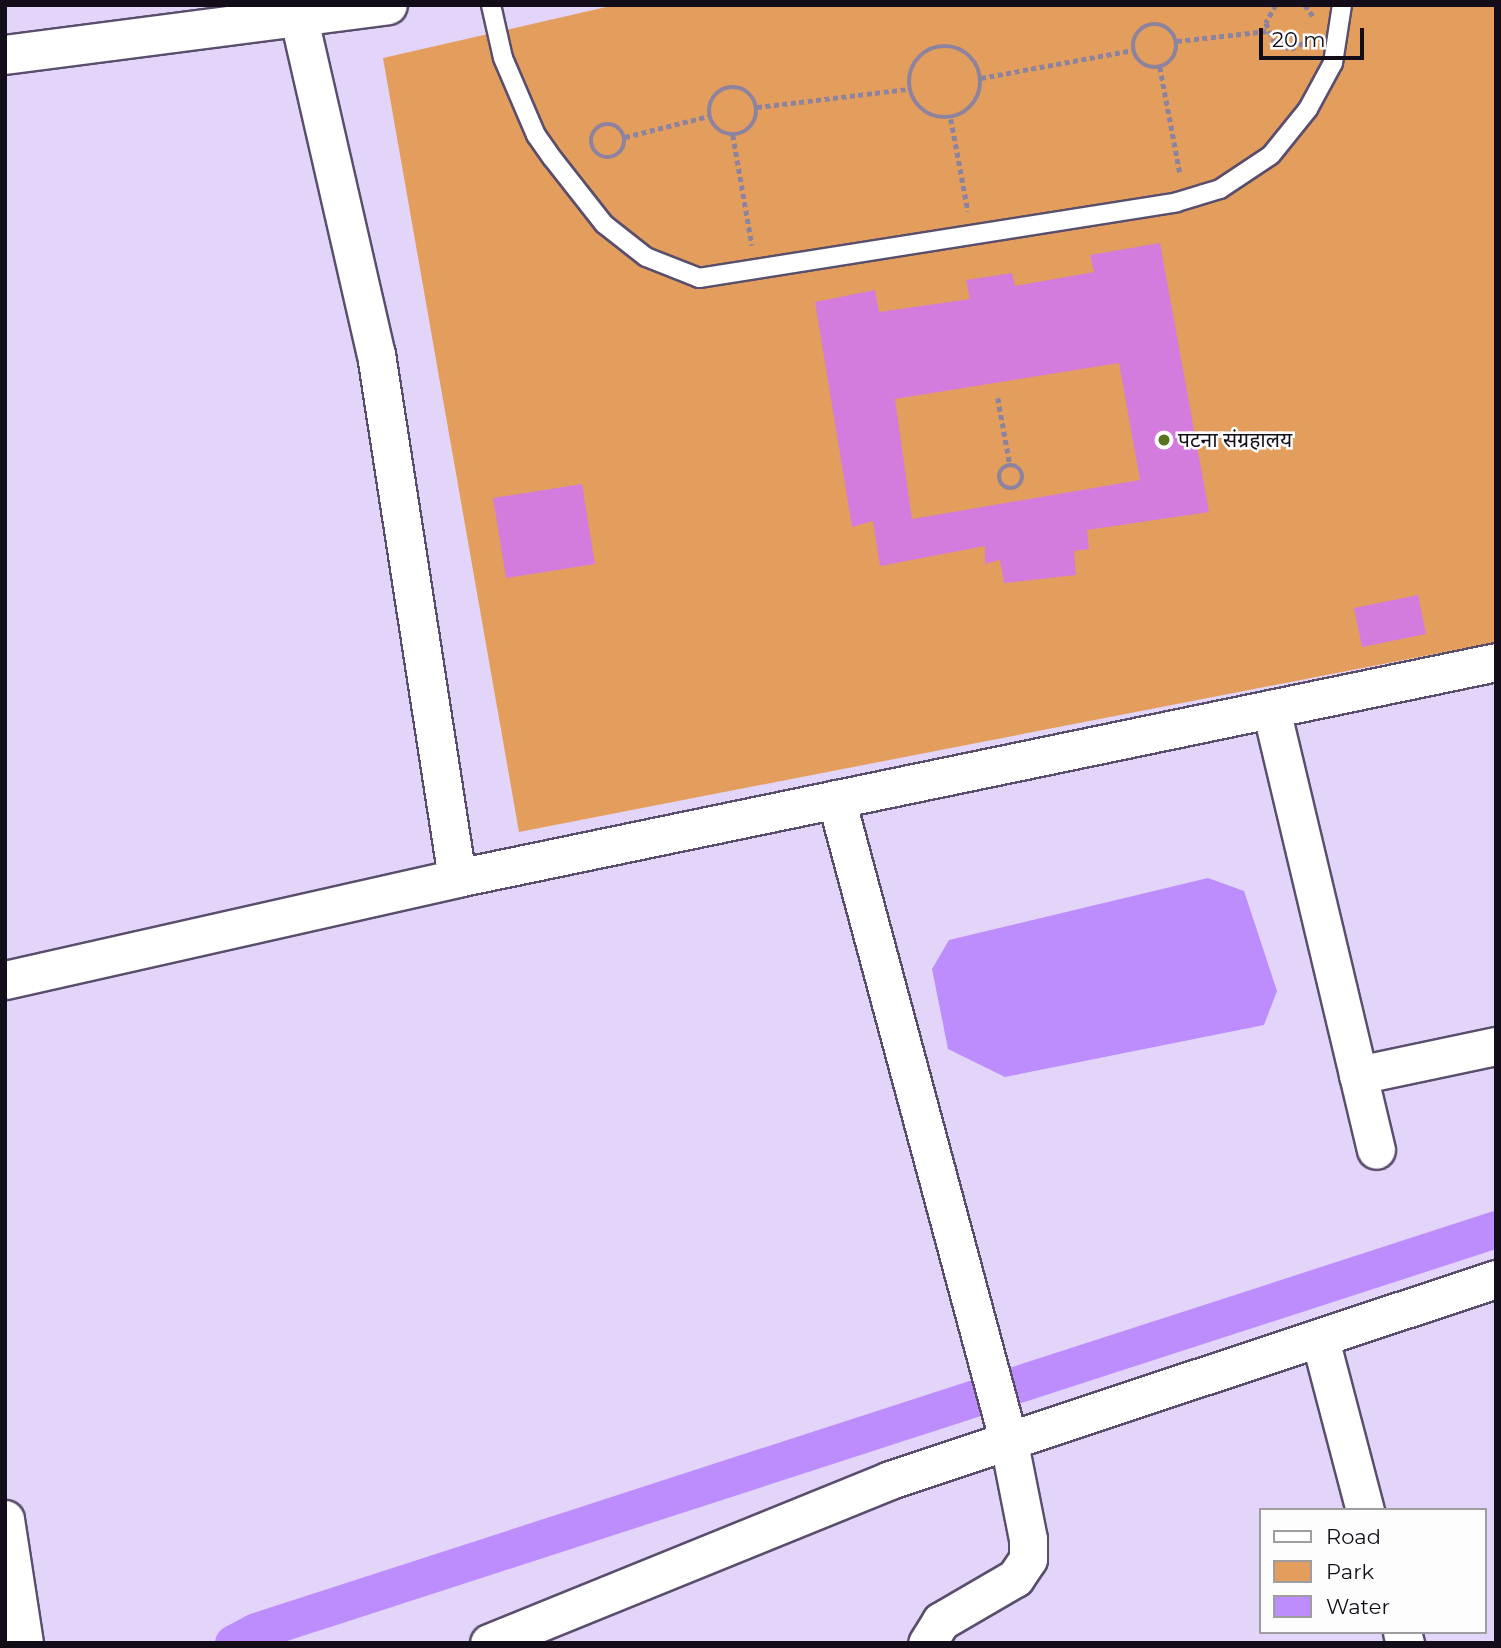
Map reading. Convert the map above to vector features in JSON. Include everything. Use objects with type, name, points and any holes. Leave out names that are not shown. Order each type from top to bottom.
[{"type":"street","points":[[5,55],[299,19],[388,5]]},
{"type":"street","points":[[299,19],[376,354],[457,878]]},
{"type":"street","points":[[5,980],[457,878],[1496,663]]},
{"type":"street","points":[[1271,709],[1376,1150]]},
{"type":"street","points":[[836,799],[982,1355],[1005,1432],[1028,1539],[1028,1559],[1016,1578],[992,1595],[941,1621],[927,1643]]},
{"type":"street","points":[[1358,1076],[1496,1046]]},
{"type":"street","points":[[489,1643],[1005,1432],[1320,1339],[1496,1279]]},
{"type":"street","points":[[1320,1339],[1364,1508]]},
{"type":"street","points":[[5,1519],[24,1643]]},
{"type":"lane","points":[[491,5],[503,58],[536,135],[604,223],[646,257],[699,278],[1185,200],[1220,189],[1271,155],[1308,109],[1333,63],[1342,5]]},
{"type":"path","points":[[1276,5],[1268,15],[1267,31],[1276,44],[1291,49],[1305,44],[1314,31]]},
{"type":"path","points":[[1305,5],[1315,22]]},
{"type":"path","points":[[1148,24],[1169,29],[1177,41],[1175,56],[1160,67],[1143,65],[1133,50],[1136,32],[1148,24]]},
{"type":"path","points":[[1177,41],[1267,31]]},
{"type":"path","points":[[938,47],[954,47],[968,55],[981,78],[974,104],[951,119],[925,112],[909,89],[910,73],[917,58],[938,47]]},
{"type":"path","points":[[981,78],[1133,50]]},
{"type":"path","points":[[1160,67],[1185,200]]},
{"type":"path","points":[[727,87],[749,92],[757,107],[755,123],[733,135],[718,130],[709,116],[711,101],[727,87]]},
{"type":"path","points":[[757,107],[909,89]]},
{"type":"path","points":[[625,137],[709,116]]},
{"type":"path","points":[[951,119],[972,234]]},
{"type":"path","points":[[603,125],[616,126],[625,137],[624,148],[614,158],[598,155],[592,148],[593,134],[603,125]]},
{"type":"path","points":[[733,135],[756,269]]},
{"type":"path","points":[[998,398],[1010,465],[1023,475],[1019,486],[1012,489],[1000,480],[1000,472],[1010,465]]},
{"type":"green space","points":[[615,5],[1496,5],[1496,642],[519,832],[383,58]]},
{"type":"water","points":[[1208,878],[1244,891],[1277,991],[1264,1025],[1005,1077],[948,1049],[932,969],[949,940]]},
{"type":"building","name":"पटना संग्रहालय","points":[[1160,243],[1209,512],[1087,530],[1089,549],[1074,551],[1076,575],[1004,583],[1000,560],[985,564],[985,546],[880,566],[873,521],[852,527],[815,302],[875,290],[879,312],[970,299],[966,280],[1012,273],[1015,286],[1094,272],[1090,255]],"holes":[[[1119,363],[1140,480],[912,519],[895,399]]]},
{"type":"building","points":[[582,484],[595,564],[506,578],[493,498]]},
{"type":"building","points":[[1418,595],[1426,634],[1362,647],[1354,608]]},
{"type":"waterway","points":[[233,1643],[256,1631],[1496,1229]]},
{"type":"place","name":"पटना संग्रहालय","points":[[1164,440]]}]
